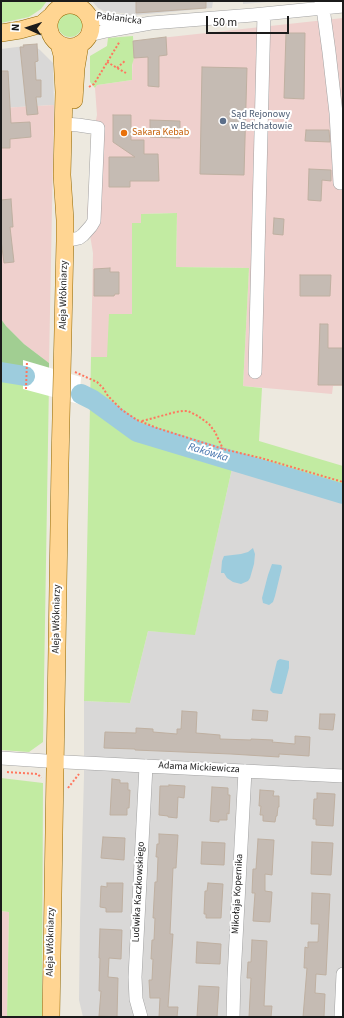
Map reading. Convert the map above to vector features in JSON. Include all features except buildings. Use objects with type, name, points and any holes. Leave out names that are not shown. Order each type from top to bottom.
[{"type":"main road","points":[[1,33],[42,24],[57,9],[66,5],[82,8],[91,23],[91,29],[85,40],[74,47],[66,47],[45,38],[1,39]]},
{"type":"main road","points":[[56,42],[49,32],[48,24],[57,9]]},
{"type":"main road","name":"Aleja Włókniarzy","points":[[51,1017],[61,399],[68,371],[65,220],[62,175],[76,68],[85,40]]},
{"type":"main road","name":"Aleja Włókniarzy","points":[[56,42],[62,55],[64,92],[68,124]]},
{"type":"street","name":"Pabianicka","points":[[85,40],[106,31],[151,23],[264,14],[322,4],[343,6]]},
{"type":"street","points":[[322,4],[336,112],[340,183]]},
{"type":"street","name":"Pabianicka","points":[[82,8],[96,18],[151,23]]},
{"type":"street","points":[[255,372],[264,14]]},
{"type":"street","points":[[65,241],[79,238],[94,221],[98,128],[68,124]]},
{"type":"street","name":"Adama Mickiewicza","points":[[1,758],[343,776]]},
{"type":"street","name":"Ludwika Kaczkowskiego","points":[[141,1017],[136,999],[135,987],[146,766]]},
{"type":"street","name":"Mikołaja Kopernika","points":[[233,1017],[245,771]]},
{"type":"street","points":[[341,1017],[343,974]]},
{"type":"path","points":[[86,88],[94,84],[122,38]]},
{"type":"path","points":[[117,68],[126,60]]},
{"type":"path","points":[[107,62],[126,73]]},
{"type":"path","points":[[26,389],[27,361]]},
{"type":"path","points":[[68,371],[97,382],[122,410],[137,420],[223,449],[261,458],[343,482]]},
{"type":"path","points":[[140,421],[176,412],[188,411],[209,424],[215,432],[223,449]]},
{"type":"path","points":[[1,771],[38,774],[42,779]]},
{"type":"shaded area","points":[[92,1],[213,1],[212,8],[137,15],[104,11],[98,8]]},
{"type":"shaded area","points":[[243,1],[279,1],[243,4]]},
{"type":"shaded area","points":[[343,18],[343,386],[333,386],[332,394],[243,386],[249,268],[176,267],[177,213],[141,214],[141,223],[132,223],[132,314],[107,358],[91,357],[93,253],[87,217],[92,140],[97,115],[95,88],[97,85],[132,80],[133,41]]},
{"type":"shaded area","points":[[33,45],[53,63],[54,105],[1,108],[1,49]]},
{"type":"shaded area","points":[[54,105],[49,363],[24,344],[1,319],[1,108]]},
{"type":"shaded area","points":[[233,464],[343,497],[343,1017],[83,1017],[79,1000],[84,776],[84,701],[130,703],[148,631],[195,634]]},
{"type":"shaded area","points":[[1,911],[9,912],[7,1017],[1,1017]]},
{"type":"green space","points":[[1,1],[47,1],[41,9],[29,17],[1,23]]},
{"type":"green space","points":[[70,13],[79,16],[82,25],[79,34],[70,37],[61,34],[58,25],[61,16]]},
{"type":"green space","points":[[133,36],[134,58],[132,65],[132,80],[97,85],[95,88],[90,82],[90,56],[107,46],[108,38]]},
{"type":"green space","points":[[177,213],[176,267],[249,268],[243,386],[262,388],[259,441],[343,466],[343,497],[233,464],[195,635],[148,631],[130,703],[84,701],[91,357],[107,357],[109,314],[132,314],[132,223],[141,223],[141,214]]},
{"type":"green space","points":[[1,319],[24,344],[49,363],[49,382],[1,372]]},
{"type":"green space","points":[[1,372],[49,382],[43,742],[29,752],[1,750]]},
{"type":"green space","points":[[1,778],[43,783],[42,1017],[7,1017],[9,912],[1,911]]},
{"type":"water","points":[[253,548],[255,554],[254,564],[248,581],[241,584],[233,582],[227,578],[224,573],[221,573],[224,556],[241,554],[248,552]]},
{"type":"water","points":[[272,564],[281,565],[282,567],[273,602],[269,605],[263,603],[262,598]]},
{"type":"water","points":[[280,659],[289,661],[289,668],[282,694],[273,693],[270,690],[277,661]]},
{"type":"pier","points":[[23,360],[81,377],[79,404],[23,389]]},
{"type":"waterway","name":"Rakówka","points":[[1,372],[25,376]]},
{"type":"waterway","name":"Rakówka","points":[[81,394],[93,400],[137,432],[343,494]]},
{"type":"place","name":"Sąd Rejonowy w Bełchatowie","points":[[223,121]]},
{"type":"place","name":"Sakara Kebab","points":[[124,133]]}]
